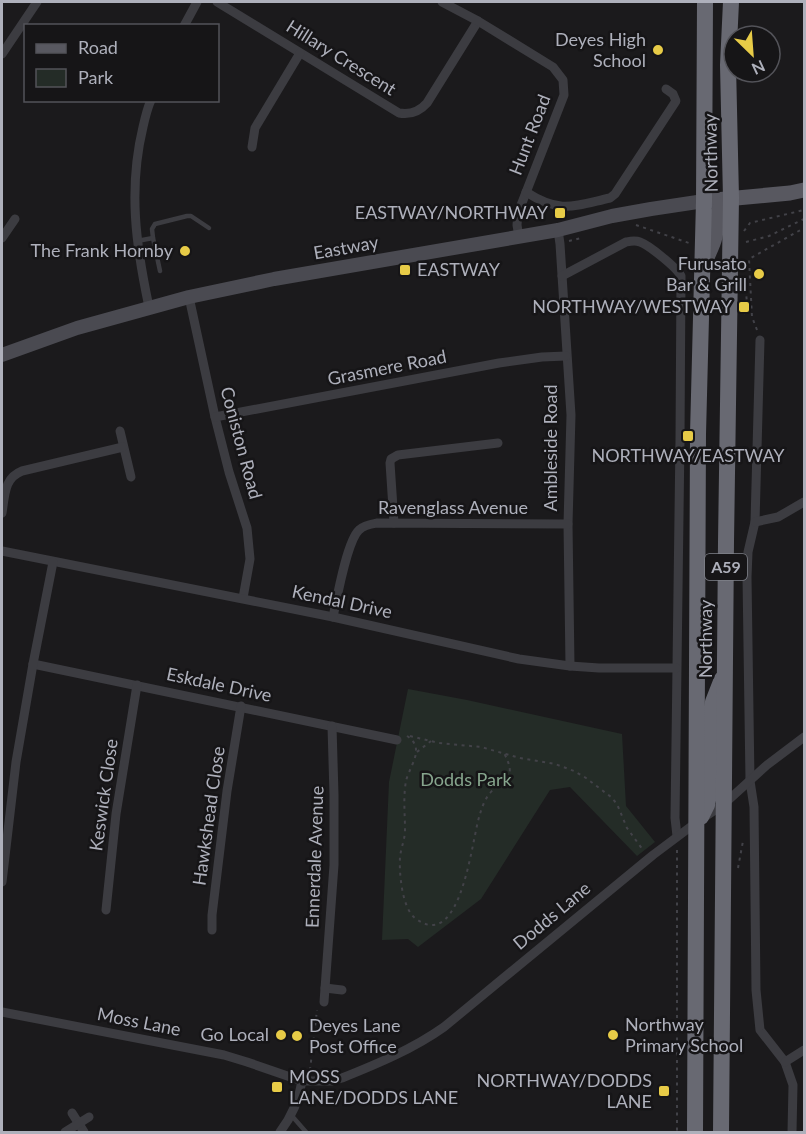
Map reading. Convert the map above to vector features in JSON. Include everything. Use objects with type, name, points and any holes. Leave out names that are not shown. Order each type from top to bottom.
[{"type":"highway","name":"Northway","points":[[695,1132],[698,435],[704,201],[705,2]]},
{"type":"highway","name":"Northway","points":[[722,1132],[732,198],[729,65],[731,2]]},
{"type":"highway","points":[[697,822],[704,813],[709,795],[711,712],[726,669]]},
{"type":"main road","points":[[704,201],[790,194],[804,190]]},
{"type":"main road","points":[[702,271],[715,237],[718,213],[722,206],[732,198]]},
{"type":"street","points":[[2,54],[37,2]]},
{"type":"street","points":[[185,24],[197,2]]},
{"type":"street","name":"Hillary Crescent","points":[[217,2],[399,113],[406,114],[422,109],[427,103],[478,21]]},
{"type":"street","name":"Hunt Road","points":[[442,2],[553,67],[563,80],[564,96],[518,213],[519,237]]},
{"type":"street","points":[[252,147],[255,128],[300,53]]},
{"type":"street","points":[[526,192],[538,200],[563,207],[610,198],[615,194],[676,101],[673,94],[666,89]]},
{"type":"street","points":[[149,307],[134,213],[136,166],[150,102]]},
{"type":"street","name":"Eastway","points":[[2,355],[77,328],[189,297],[285,277],[558,230],[612,216],[704,201]]},
{"type":"street","points":[[2,238],[15,219]]},
{"type":"street","name":"Ambleside Road","points":[[558,230],[571,415],[568,524],[570,666]]},
{"type":"street","name":"Northway","points":[[562,276],[626,242],[636,241],[644,244],[675,268],[681,276],[681,428],[676,668],[675,818],[677,836]]},
{"type":"street","name":"Coniston Road","points":[[189,297],[215,417],[229,472],[246,521],[250,559],[243,598]]},
{"type":"street","points":[[760,340],[755,522],[748,552],[747,577],[750,781],[754,807],[756,990],[760,1030],[785,1062],[793,1085],[792,1132]]},
{"type":"street","name":"Grasmere Road","points":[[215,417],[499,363],[566,356]]},
{"type":"street","points":[[120,431],[131,477]]},
{"type":"street","points":[[394,523],[391,459],[398,455],[498,443]]},
{"type":"street","points":[[2,513],[7,484],[15,473],[123,447]]},
{"type":"street","points":[[755,522],[778,517],[804,502]]},
{"type":"street","name":"Ravenglass Avenue","points":[[333,617],[350,546],[359,530],[367,525],[377,523],[568,524]]},
{"type":"street","name":"Kendal Drive","points":[[2,551],[243,598],[519,659],[599,668],[676,668]]},
{"type":"street","points":[[2,882],[16,762],[52,562]]},
{"type":"street","name":"Eskdale Drive","points":[[33,664],[397,740]]},
{"type":"street","name":"Keswick Close","points":[[106,910],[116,813],[137,685]]},
{"type":"street","name":"Hawkshead Close","points":[[212,930],[227,791],[242,706]]},
{"type":"street","name":"Ennerdale Avenue","points":[[321,1002],[325,988],[334,865],[332,726]]},
{"type":"street","name":"Dodds Lane","points":[[306,1078],[324,1082],[342,1078],[428,1038],[677,836],[724,804],[767,765],[804,737]]},
{"type":"street","points":[[325,988],[342,990]]},
{"type":"street","name":"Moss Lane","points":[[2,1012],[224,1055],[306,1078]]},
{"type":"street","points":[[785,1062],[804,1050]]},
{"type":"street","points":[[280,1132],[292,1116],[306,1078]]},
{"type":"street","points":[[72,1113],[81,1128]]},
{"type":"street","points":[[65,1132],[81,1128],[89,1117]]},
{"type":"lane","points":[[160,271],[152,229],[155,224],[191,216],[208,228]]},
{"type":"lane","points":[[137,241],[153,238]]},
{"type":"lane","points":[[292,1116],[306,1132]]},
{"type":"path","points":[[744,231],[750,223],[804,210]]},
{"type":"path","points":[[746,242],[769,236],[804,219]]},
{"type":"path","points":[[633,224],[689,243]]},
{"type":"path","points":[[760,340],[752,317],[749,259],[804,228]]},
{"type":"path","points":[[800,231],[804,237]]},
{"type":"path","points":[[743,319],[747,303],[745,282]]},
{"type":"path","points":[[417,752],[414,742],[407,736],[439,743],[481,747],[565,767],[586,778],[611,797],[617,804],[627,828],[643,851]]},
{"type":"path","points":[[431,741],[417,752],[410,769],[403,804],[405,830],[400,867],[404,900],[409,911],[418,920],[432,925],[448,916],[462,890],[483,806],[489,794],[508,777],[509,768],[504,753]]},
{"type":"path","points":[[677,836],[677,1132]]},
{"type":"path","points":[[306,1078],[321,1002]]},
{"type":"green space","name":"Dodds Park","points":[[408,689],[622,734],[626,806],[655,842],[637,856],[570,787],[550,790],[481,899],[418,947],[408,939],[382,940],[389,782]]},
{"type":"place","name":"Deyes High School","points":[[658,50]]},
{"type":"place","name":"EASTWAY/NORTHWAY","points":[[560,213]]},
{"type":"place","name":"The Frank Hornby","points":[[185,251]]},
{"type":"place","name":"EASTWAY","points":[[405,270]]},
{"type":"place","name":"Furusato Bar & Grill","points":[[759,274]]},
{"type":"place","name":"NORTHWAY/WESTWAY","points":[[744,307]]},
{"type":"place","name":"NORTHWAY/EASTWAY","points":[[688,436]]},
{"type":"place","name":"Go Local","points":[[281,1035]]},
{"type":"place","name":"Northway Primary School","points":[[613,1035]]},
{"type":"place","name":"Deyes Lane Post Office","points":[[297,1036]]},
{"type":"place","name":"MOSS LANE/DODDS LANE","points":[[277,1087]]},
{"type":"place","name":"NORTHWAY/DODDS LANE","points":[[664,1091]]}]
